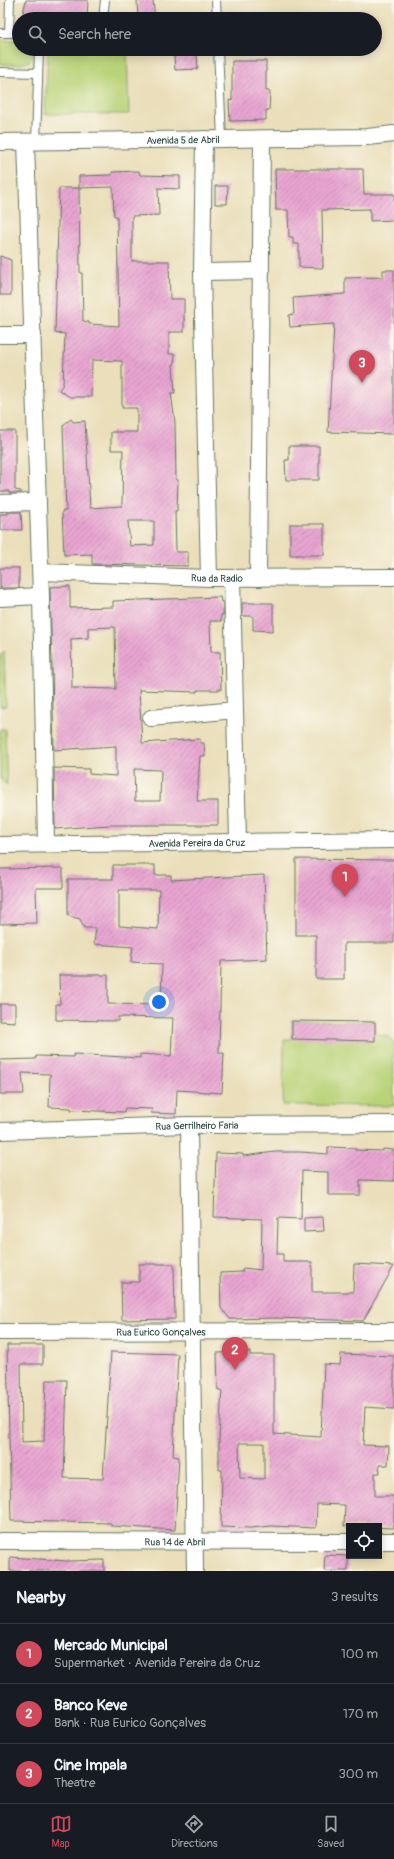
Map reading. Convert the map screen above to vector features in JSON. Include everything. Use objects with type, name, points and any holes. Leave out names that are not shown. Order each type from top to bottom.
[{"type":"street","name":"Avenida 5 de Abril","points":[[0,142],[367,137],[394,134]]},
{"type":"street","name":"Avenida 5 de Abril","points":[[367,137],[394,141]]},
{"type":"street","points":[[204,139],[202,272],[209,578]]},
{"type":"street","points":[[258,578],[262,139]]},
{"type":"street","points":[[31,142],[33,335],[41,596],[46,844]]},
{"type":"street","points":[[202,272],[261,271]]},
{"type":"street","points":[[0,335],[33,335]]},
{"type":"street","points":[[0,503],[38,502]]},
{"type":"street","name":"Rua da Radio","points":[[40,572],[209,578],[394,577]]},
{"type":"street","points":[[232,578],[238,842]]},
{"type":"street","points":[[0,598],[41,596]]},
{"type":"street","points":[[151,718],[235,710]]},
{"type":"street","name":"Avenida Pereira da Cruz","points":[[0,844],[394,840]]},
{"type":"street","name":"Rua Gerrilheiro Faria","points":[[0,1131],[189,1125],[394,1124]]},
{"type":"street","points":[[189,1125],[195,1571]]},
{"type":"street","name":"Rua Eurico Gonçalves","points":[[0,1332],[394,1331]]},
{"type":"street","name":"Rua 14 de Abril","points":[[0,1541],[346,1542]]},
{"type":"street","points":[[382,1541],[394,1541]]},
{"type":"lane","points":[[0,33],[9,33],[10,0]]},
{"type":"lane","points":[[104,12],[105,0]]},
{"type":"lane","points":[[216,0],[217,12]]},
{"type":"lane","points":[[31,142],[39,56]]},
{"type":"lane","points":[[218,56],[222,139]]},
{"type":"lane","points":[[0,72],[38,73]]},
{"type":"green space","points":[[0,40],[12,40],[12,56],[32,56],[31,59],[22,64],[0,64]]},
{"type":"green space","points":[[48,56],[127,56],[129,114],[45,114]]},
{"type":"green space","points":[[4,651],[6,706],[0,707],[0,655]]},
{"type":"green space","points":[[0,729],[5,729],[7,785],[0,779]]},
{"type":"green space","points":[[292,1021],[375,1022],[375,1034],[387,1036],[394,1042],[394,1106],[283,1105],[284,1039],[292,1039]]},
{"type":"building","points":[[26,0],[88,0],[87,12],[23,12]]},
{"type":"building","points":[[137,0],[153,0],[154,12],[138,12]]},
{"type":"building","points":[[174,56],[197,56],[198,69],[175,70]]},
{"type":"building","points":[[232,61],[266,61],[266,91],[270,91],[269,110],[266,110],[266,120],[230,121],[229,100],[232,101]]},
{"type":"building","points":[[275,169],[363,169],[364,194],[394,194],[394,220],[370,221],[370,209],[322,210],[323,268],[299,267],[299,244],[293,244],[293,237],[289,237],[288,210],[276,210]]},
{"type":"building","points":[[139,171],[140,175],[180,176],[180,189],[158,188],[159,215],[132,216],[132,261],[169,261],[170,299],[184,299],[184,332],[169,332],[169,354],[175,354],[173,365],[175,393],[171,393],[175,422],[176,480],[178,480],[177,511],[175,511],[176,552],[188,552],[188,566],[92,564],[92,554],[64,555],[62,511],[66,511],[63,425],[71,419],[73,422],[85,421],[90,508],[122,506],[123,450],[111,450],[111,432],[137,432],[137,408],[122,408],[122,361],[92,360],[91,397],[70,397],[59,390],[63,384],[65,334],[55,333],[59,188],[79,188],[79,176],[112,175],[112,172]],"holes":[[[113,187],[114,216],[117,216],[119,326],[89,324],[89,322],[83,321],[82,273],[80,273],[79,188]],[[128,521],[154,521],[154,545],[130,546]]]},
{"type":"building","points":[[215,186],[228,186],[227,204],[215,204]]},
{"type":"building","points":[[0,256],[11,260],[11,295],[0,295]]},
{"type":"building","points":[[383,270],[394,270],[394,434],[328,432],[334,324],[290,327],[289,315],[294,314],[293,298],[345,294],[345,278],[383,277]]},
{"type":"building","points":[[0,431],[15,431],[15,490],[21,491],[21,493],[0,491]]},
{"type":"building","points":[[289,446],[319,446],[319,480],[286,480],[285,460],[289,460]]},
{"type":"building","points":[[8,512],[21,512],[22,530],[0,530],[0,514],[8,514]]},
{"type":"building","points":[[290,524],[324,524],[324,555],[290,555]]},
{"type":"building","points":[[0,568],[19,568],[19,588],[0,588]]},
{"type":"building","points":[[70,586],[70,608],[113,607],[113,601],[220,597],[221,602],[223,602],[223,615],[221,615],[221,621],[210,621],[211,652],[220,652],[221,690],[197,690],[197,692],[139,690],[142,743],[200,739],[200,743],[204,743],[205,756],[200,756],[197,801],[218,801],[218,825],[109,825],[55,829],[54,768],[89,769],[89,774],[116,776],[116,746],[54,750],[50,587]],"holes":[[[115,627],[116,689],[72,688],[71,639],[88,638],[88,628]],[[134,769],[161,770],[160,801],[135,801]]]},
{"type":"building","points":[[242,603],[273,603],[273,631],[253,630],[253,616],[242,616]]},
{"type":"building","points":[[296,859],[394,860],[394,943],[344,943],[344,979],[316,979],[316,935],[296,935]]},
{"type":"building","points":[[113,865],[155,865],[155,875],[171,875],[171,880],[264,875],[267,959],[221,961],[219,1053],[224,1053],[222,1093],[177,1090],[176,1114],[151,1113],[152,1109],[125,1108],[124,1112],[71,1110],[71,1108],[49,1107],[50,1074],[22,1073],[24,1094],[0,1094],[0,1060],[36,1059],[36,1056],[74,1057],[74,1054],[140,1058],[140,1054],[171,1056],[173,1018],[118,1017],[118,1021],[56,1020],[56,1004],[60,1004],[59,975],[108,975],[108,1004],[161,1005],[162,964],[131,962],[133,947],[94,944],[96,928],[84,928],[80,919],[68,916],[68,879],[113,879]],"holes":[[[119,890],[159,890],[158,929],[119,926]]]},
{"type":"building","points":[[63,868],[63,888],[36,888],[37,923],[0,924],[0,869]]},
{"type":"building","points":[[0,1004],[15,1004],[15,1022],[0,1021]]},
{"type":"building","points":[[292,1021],[375,1022],[375,1041],[292,1039]]},
{"type":"building","points":[[328,1147],[355,1148],[355,1150],[394,1150],[394,1181],[360,1180],[360,1195],[328,1195],[328,1172],[302,1171],[301,1219],[278,1218],[277,1254],[283,1254],[283,1262],[312,1262],[312,1292],[353,1292],[354,1264],[394,1266],[363,1321],[275,1318],[230,1319],[221,1308],[220,1273],[242,1272],[243,1268],[261,1270],[262,1219],[214,1217],[216,1153],[243,1154],[243,1156],[275,1152],[328,1154]]},
{"type":"building","points":[[323,1217],[324,1231],[304,1232],[304,1218]]},
{"type":"building","points":[[139,1264],[174,1264],[175,1319],[122,1320],[121,1282],[139,1282]]},
{"type":"building","points":[[7,1345],[43,1345],[43,1364],[21,1364],[22,1442],[44,1441],[46,1380],[67,1380],[64,1478],[103,1479],[111,1352],[178,1354],[173,1456],[179,1457],[175,1530],[111,1526],[111,1523],[11,1521]]},
{"type":"building","points":[[250,1352],[250,1355],[274,1355],[274,1434],[321,1437],[324,1364],[340,1365],[341,1354],[394,1356],[394,1409],[365,1407],[363,1445],[389,1446],[388,1465],[379,1465],[380,1473],[375,1473],[375,1496],[394,1496],[394,1528],[382,1528],[382,1523],[346,1523],[346,1526],[344,1526],[345,1505],[317,1504],[316,1528],[272,1526],[250,1528],[221,1527],[222,1470],[219,1470],[219,1438],[222,1390],[218,1390],[217,1353]],"holes":[[[239,1443],[264,1443],[264,1479],[240,1478]]]},
{"type":"building","points":[[325,1555],[346,1556],[346,1559],[348,1559],[348,1571],[324,1571]]},
{"type":"building","points":[[10,1557],[67,1561],[104,1560],[104,1571],[10,1571]]},
{"type":"place","name":"Cine Impala","points":[[362,383]]},
{"type":"place","name":"Mercado Municipal","points":[[345,897]]},
{"type":"place","name":"Banco Keve","points":[[235,1370]]}]
